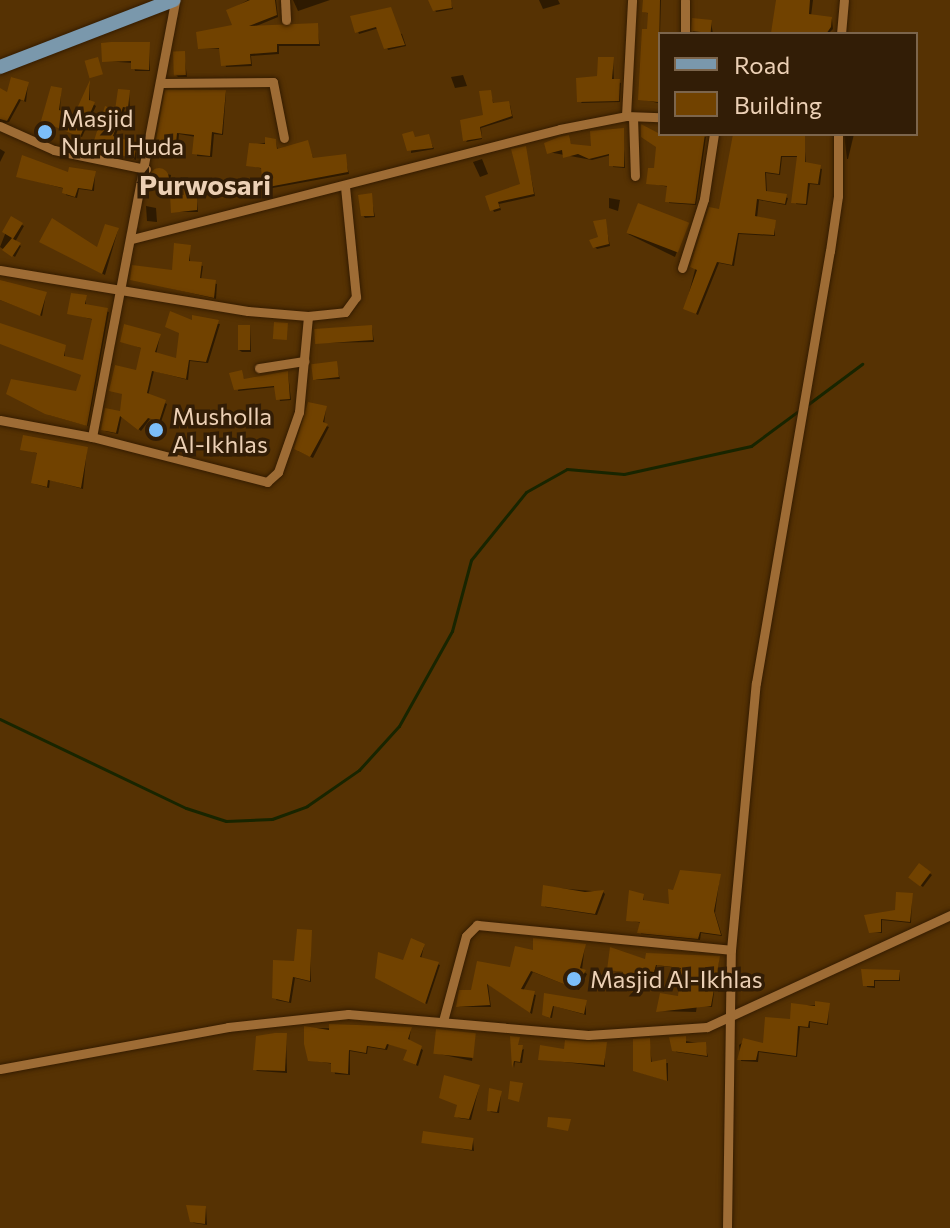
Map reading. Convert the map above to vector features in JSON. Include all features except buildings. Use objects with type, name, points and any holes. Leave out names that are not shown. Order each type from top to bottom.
[{"type":"main road","points":[[0,67],[175,0]]},
{"type":"street","points":[[92,437],[146,169],[175,0]]},
{"type":"street","points":[[285,0],[286,20]]},
{"type":"street","points":[[632,0],[630,116],[635,176]]},
{"type":"street","points":[[685,0],[685,32]]},
{"type":"street","points":[[841,32],[844,0]]},
{"type":"street","points":[[162,83],[271,81],[284,138]]},
{"type":"street","points":[[132,239],[345,187],[560,129],[630,116],[658,117]]},
{"type":"street","points":[[0,126],[54,150],[146,169]]},
{"type":"street","points":[[682,268],[704,199],[714,136]]},
{"type":"street","points":[[727,1228],[731,950],[756,683],[834,223],[838,136]]},
{"type":"street","points":[[0,270],[120,292],[308,316],[345,312],[355,303],[345,187]]},
{"type":"street","points":[[0,420],[92,437],[267,482],[278,472],[299,412],[308,316]]},
{"type":"street","points":[[259,368],[304,361]]},
{"type":"street","points":[[0,1069],[228,1027],[348,1014],[617,1035],[707,1027],[950,915]]},
{"type":"street","points":[[443,1021],[466,936],[477,925],[731,950]]},
{"type":"waterway","points":[[807,405],[862,364]]},
{"type":"waterway","points":[[0,719],[186,808],[226,821],[272,819],[307,806],[359,770],[399,726],[452,631],[471,560],[526,492],[567,469],[624,474],[751,446],[801,409]]},
{"type":"place","name":"Masjid Nurul Huda","points":[[45,132]]},
{"type":"place","name":"Musholla Al-Ikhlas","points":[[156,430]]},
{"type":"place","name":"Masjid Al-Ikhlas","points":[[574,979]]},
{"type":"district","name":"Purwosari","points":[[205,184]]}]
